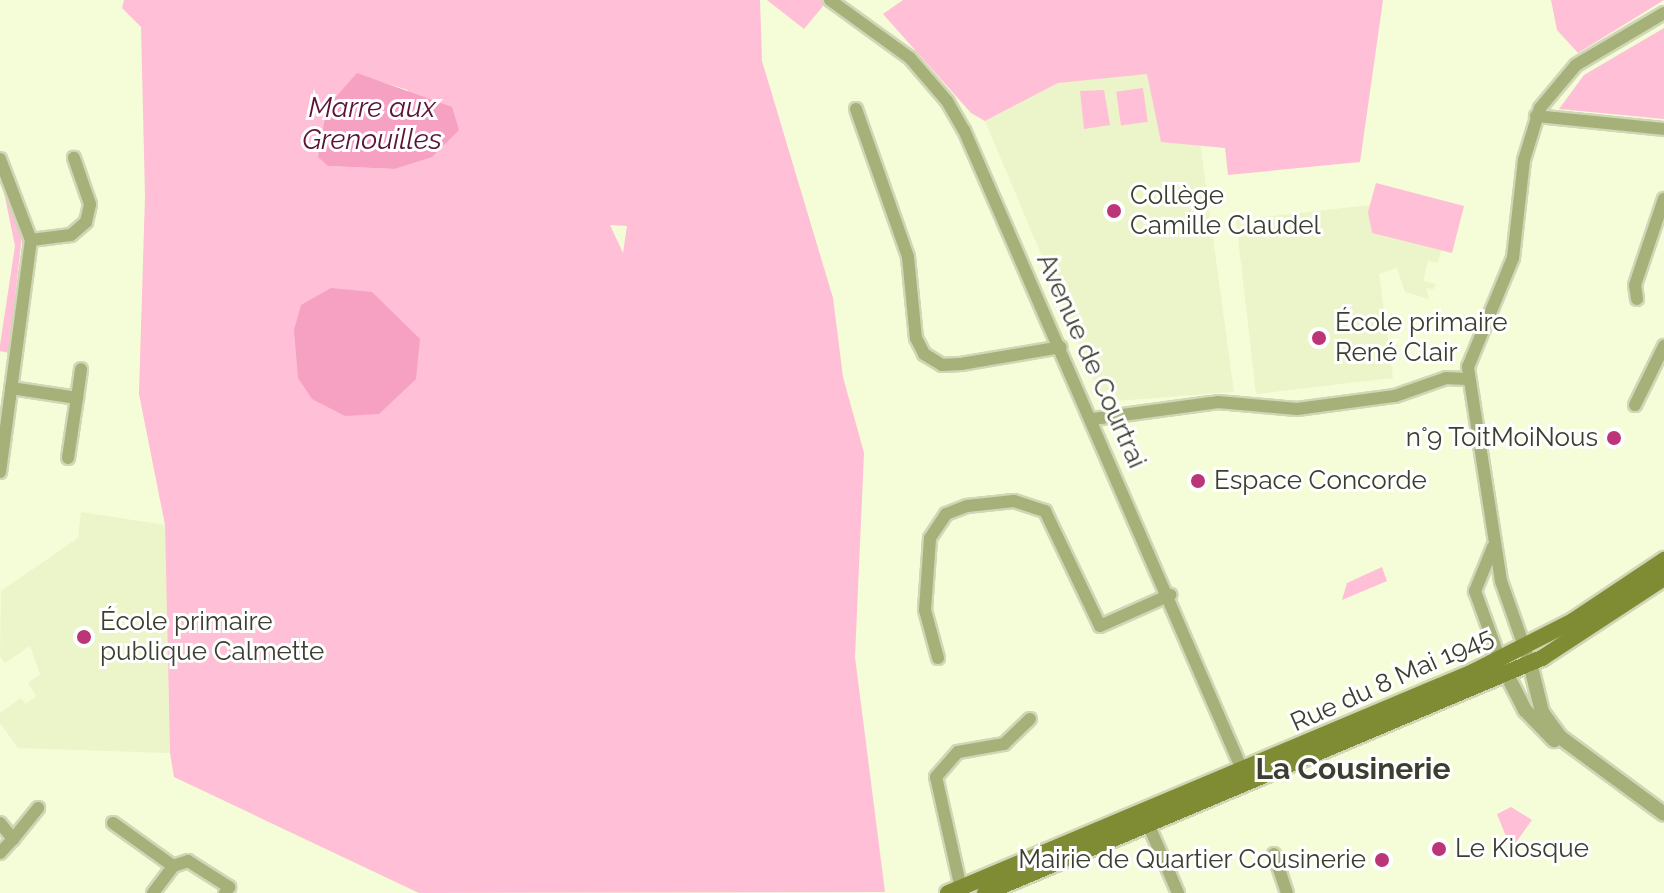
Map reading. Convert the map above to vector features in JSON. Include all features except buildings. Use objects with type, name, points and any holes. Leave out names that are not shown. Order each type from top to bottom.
[{"type":"main road","name":"Rue du 8 Mai 1945","points":[[1528,655],[1664,560]]},
{"type":"main road","name":"Rue du 8 Mai 1945","points":[[985,893],[1149,825],[1246,777],[1609,618],[1664,578]]},
{"type":"main road","name":"Rue du 8 Mai 1945","points":[[956,891],[1141,808],[1246,777]]},
{"type":"street","name":"Avenue de Courtrai","points":[[830,0],[897,46],[947,101],[1093,419],[1246,777]]},
{"type":"street","points":[[1581,754],[1545,718],[1528,655],[1501,581],[1467,379],[1513,258],[1524,160],[1536,116],[1567,72],[1664,13]]},
{"type":"street","points":[[856,109],[908,257],[916,338],[924,354],[942,365],[1061,347]]},
{"type":"street","points":[[1536,116],[1664,129]]},
{"type":"street","points":[[31,240],[71,235],[86,222],[90,204],[74,158]]},
{"type":"street","points":[[0,159],[31,240],[7,372],[11,388],[0,472]]},
{"type":"street","points":[[1637,299],[1635,285],[1664,199]]},
{"type":"street","points":[[1635,405],[1664,346]]},
{"type":"street","points":[[68,458],[81,369]]},
{"type":"street","points":[[1093,419],[1218,402],[1297,409],[1395,396],[1436,379],[1467,379]]},
{"type":"street","points":[[11,388],[77,398]]},
{"type":"street","points":[[938,658],[925,610],[930,538],[946,514],[967,506],[1014,501],[1045,511],[1100,626],[1170,595]]},
{"type":"street","points":[[1494,540],[1475,591],[1503,666],[1531,720],[1660,810]]},
{"type":"street","points":[[956,891],[936,777],[958,752],[1004,744],[1030,719]]},
{"type":"street","points":[[0,853],[38,808]]},
{"type":"street","points":[[1141,808],[1178,893]]},
{"type":"street","points":[[0,823],[13,839]]},
{"type":"street","points":[[113,823],[173,866],[193,863],[227,892]]},
{"type":"street","points":[[1274,854],[1287,893]]},
{"type":"street","points":[[173,866],[157,889],[174,893]]},
{"type":"shaded area","points":[[124,0],[760,0],[762,61],[833,298],[843,377],[864,453],[855,657],[885,892],[419,893],[174,777],[170,753],[165,525],[139,394],[145,196],[141,27],[122,8]],"holes":[[[356,74],[408,90],[394,169],[328,166]],[[610,225],[627,226],[623,253]]]},
{"type":"shaded area","points":[[767,0],[828,0],[804,29]]},
{"type":"shaded area","points":[[903,0],[1383,0],[1360,162],[1228,175],[1225,148],[1161,142],[1147,74],[1058,83],[985,121],[971,113],[883,14]]},
{"type":"shaded area","points":[[1551,0],[1664,0],[1578,53],[1557,30]]},
{"type":"shaded area","points":[[1664,28],[1664,119],[1559,109],[1584,75]]},
{"type":"shaded area","name":"Collège Camille Claudel","points":[[1190,68],[1234,392],[1103,402],[985,121],[1058,83]]},
{"type":"shaded area","points":[[1143,88],[1148,122],[1121,125],[1116,92]]},
{"type":"shaded area","points":[[1104,90],[1110,125],[1084,129],[1080,91]]},
{"type":"shaded area","points":[[0,173],[22,235],[9,353],[0,351],[0,345],[15,246]]},
{"type":"shaded area","points":[[1376,183],[1464,206],[1452,253],[1372,233],[1368,212]]},
{"type":"shaded area","name":"École primaire René Clair","points":[[1370,205],[1372,233],[1441,250],[1438,263],[1428,261],[1423,281],[1436,284],[1434,289],[1426,288],[1429,299],[1405,292],[1397,268],[1379,274],[1393,378],[1256,394],[1236,220]]},
{"type":"shaded area","name":"École primaire publique Calmette","points":[[81,512],[165,525],[170,753],[18,748],[0,723],[0,713],[21,698],[26,704],[36,696],[28,683],[40,674],[30,646],[5,663],[0,656],[1,591],[78,538]]},
{"type":"shaded area","points":[[1382,567],[1387,581],[1342,600],[1347,583]]},
{"type":"shaded area","points":[[1511,807],[1532,820],[1511,849],[1497,814]]},
{"type":"water","name":"Marre aux Grenouilles","points":[[357,73],[452,107],[459,130],[432,157],[394,169],[328,166],[318,157],[327,107]]},
{"type":"water","points":[[331,288],[372,292],[420,339],[416,379],[379,414],[345,416],[312,399],[298,378],[294,330],[301,305]]},
{"type":"place","name":"Collège Camille Claudel","points":[[1114,211]]},
{"type":"place","name":"École primaire René Clair","points":[[1319,338]]},
{"type":"place","name":"n°9 ToitMoiNous","points":[[1614,438]]},
{"type":"place","name":"Espace Concorde","points":[[1198,481]]},
{"type":"place","name":"École primaire publique Calmette","points":[[84,637]]},
{"type":"place","name":"Le Kiosque","points":[[1439,849]]},
{"type":"place","name":"Mairie de Quartier Cousinerie","points":[[1382,860]]},
{"type":"district","name":"La Cousinerie","points":[[1353,769]]}]
